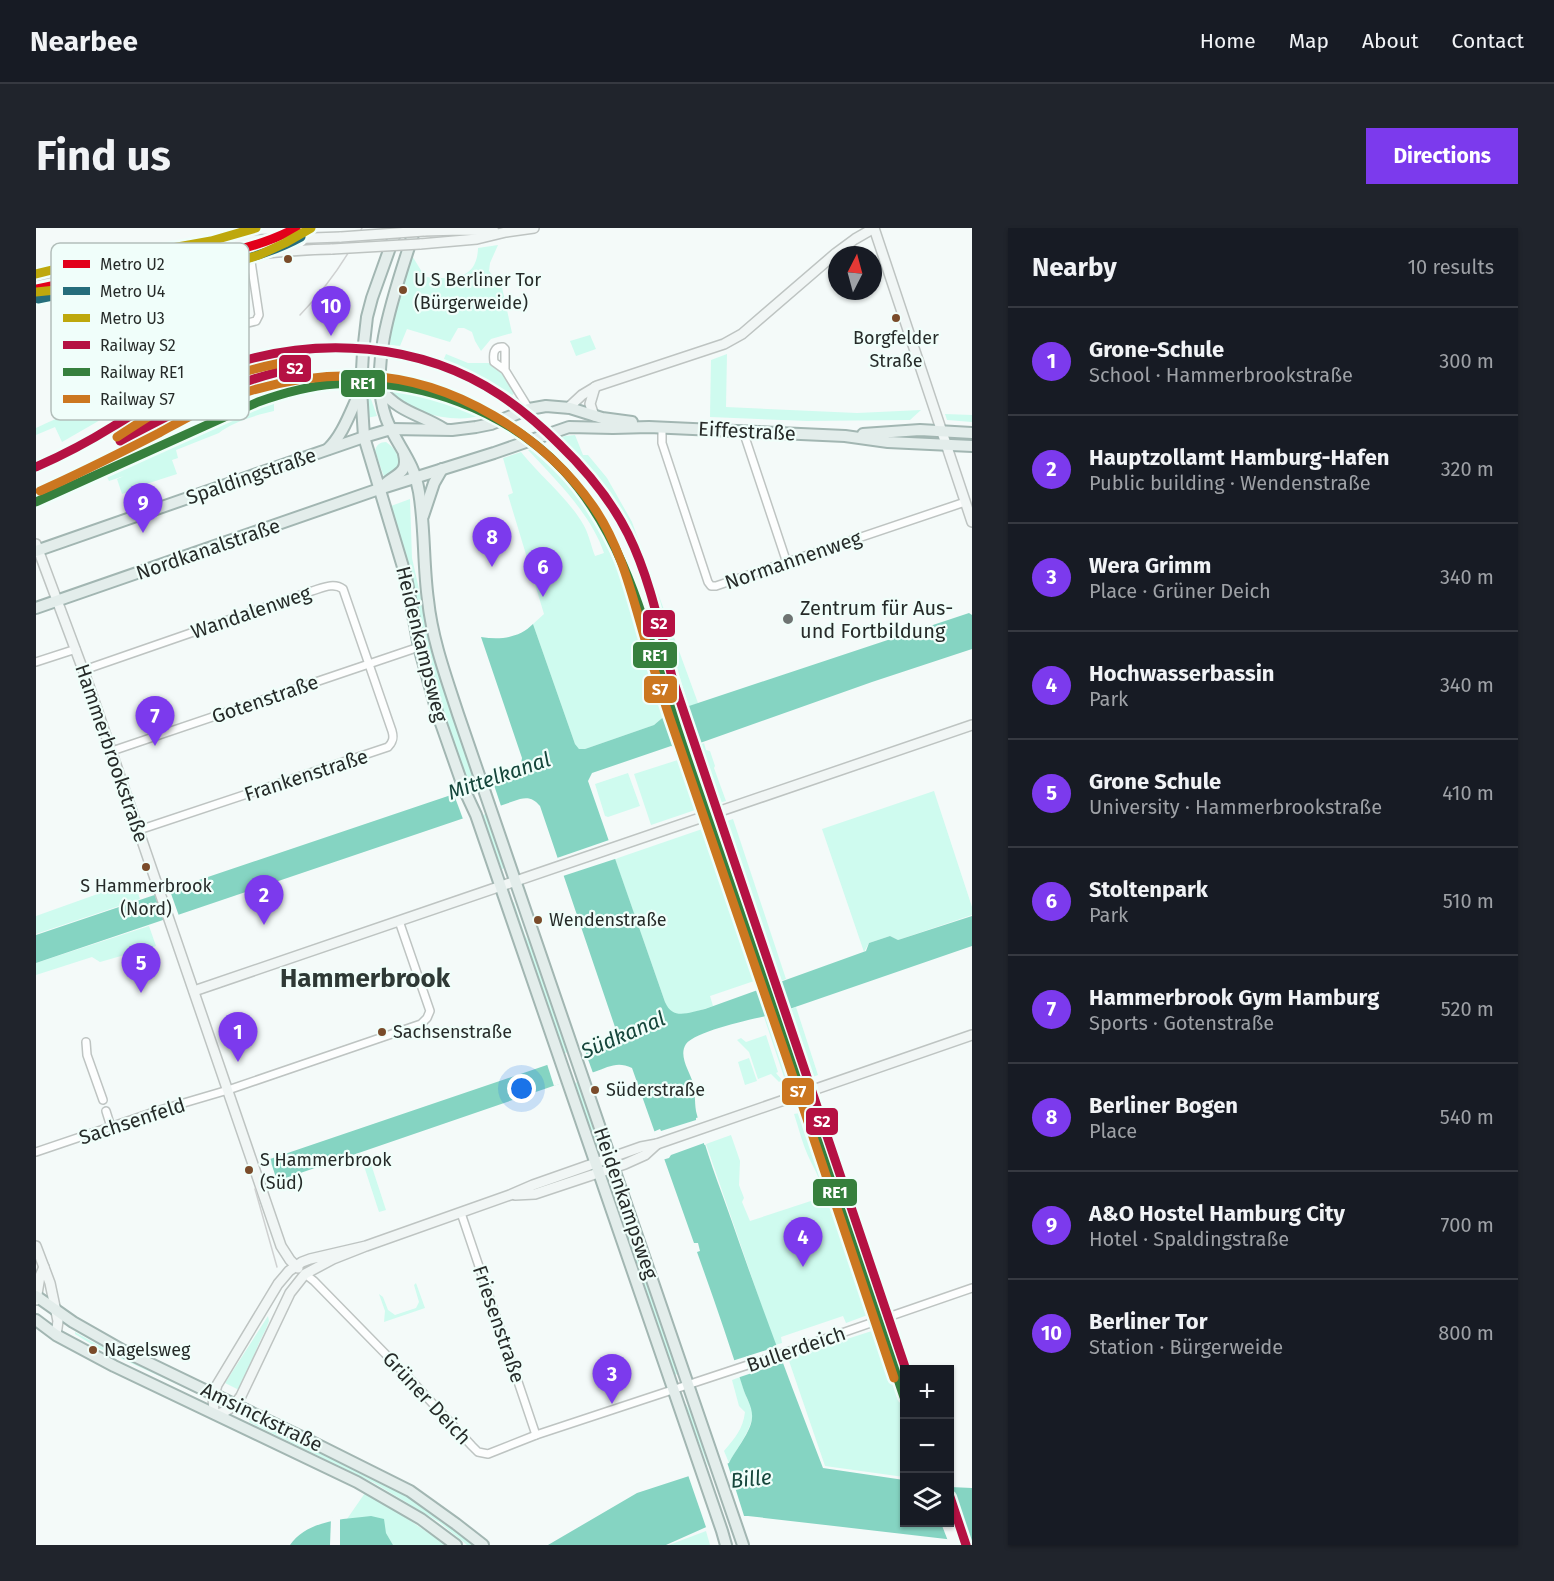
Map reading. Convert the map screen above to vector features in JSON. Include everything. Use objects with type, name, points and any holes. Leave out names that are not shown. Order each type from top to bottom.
[{"type":"main road","name":"Heidenkampsweg","points":[[398,228],[367,316],[361,389],[364,437],[406,577],[419,648],[437,711],[464,789],[476,815],[726,1545]]},
{"type":"main road","points":[[250,255],[435,243],[477,239],[534,228]]},
{"type":"main road","points":[[568,408],[594,387],[724,344],[742,334],[836,253],[874,228],[972,522]]},
{"type":"main road","points":[[230,243],[302,235],[341,237],[445,229],[506,232]]},
{"type":"main road","name":"Heidenkampsweg","points":[[420,230],[383,335],[380,388],[384,412],[410,461],[419,491],[432,629],[454,704],[743,1545]]},
{"type":"main road","points":[[36,274],[51,271]]},
{"type":"main road","points":[[36,286],[51,283]]},
{"type":"main road","points":[[594,387],[590,404],[594,416]]},
{"type":"main road","points":[[380,388],[400,408],[434,422],[445,430]]},
{"type":"main road","points":[[323,451],[332,444],[361,389]]},
{"type":"main road","name":"Eiffestraße","points":[[445,430],[491,424],[528,409],[546,406],[568,408],[594,416],[649,427]]},
{"type":"main road","name":"Eiffestraße","points":[[442,470],[559,429],[576,426],[844,436],[888,442],[972,446]]},
{"type":"main road","name":"Spaldingstraße","points":[[37,549],[391,429],[445,430]]},
{"type":"main road","name":"Eiffestraße","points":[[844,436],[903,430],[972,433]]},
{"type":"main road","points":[[380,489],[402,471],[405,462],[403,450]]},
{"type":"main road","points":[[422,520],[434,483],[442,470]]},
{"type":"main road","name":"Nordkanalstraße","points":[[36,608],[380,489],[442,470]]},
{"type":"main road","name":"Hammerbrookstraße","points":[[37,549],[84,670],[281,1246],[285,1255],[295,1266]]},
{"type":"main road","points":[[194,991],[972,726]]},
{"type":"main road","points":[[366,1246],[310,1258],[295,1266],[283,1277],[264,1304],[217,1385],[213,1394],[215,1414],[235,1405],[241,1396],[291,1292],[305,1274],[333,1259],[533,1185],[612,1163],[640,1146],[657,1144],[972,1035]]},
{"type":"main road","points":[[36,1246],[50,1283],[58,1326],[56,1335]]},
{"type":"main road","name":"Grüner Deich","points":[[295,1266],[305,1274]]},
{"type":"main road","points":[[36,1297],[44,1267]]},
{"type":"main road","name":"Amsinckstraße","points":[[36,1297],[103,1339],[410,1491],[483,1545]]},
{"type":"main road","points":[[264,1304],[280,1314]]},
{"type":"main road","name":"Amsinckstraße","points":[[36,1320],[56,1335],[114,1366],[357,1482],[421,1519],[456,1545]]},
{"type":"street","points":[[280,252],[302,235],[306,246],[319,249]]},
{"type":"street","points":[[249,323],[256,321],[259,315],[250,255]]},
{"type":"street","points":[[505,370],[528,409]]},
{"type":"street","name":"Normannenweg","points":[[662,428],[662,443],[711,586],[787,563],[965,502]]},
{"type":"street","points":[[743,431],[787,563]]},
{"type":"street","name":"Wandalenweg","points":[[84,670],[333,585],[343,589],[369,664]]},
{"type":"street","name":"Gotenstraße","points":[[112,751],[419,648]]},
{"type":"street","points":[[36,663],[76,649]]},
{"type":"street","name":"Frankenstraße","points":[[139,830],[388,747],[394,737],[369,664]]},
{"type":"street","points":[[228,1090],[421,1024],[428,1018],[430,1011],[399,921]]},
{"type":"street","points":[[86,1042],[87,1055],[103,1101]]},
{"type":"street","name":"Sachsenfeld","points":[[36,1152],[160,1110],[228,1090]]},
{"type":"street","points":[[106,1111],[111,1127]]},
{"type":"street","name":"Friesenstraße","points":[[461,1213],[536,1435]]},
{"type":"street","name":"Grüner Deich","points":[[305,1274],[391,1359],[478,1452],[488,1454],[536,1435],[688,1385]]},
{"type":"street","name":"Bullerdeich","points":[[688,1385],[972,1288]]},
{"type":"shaded area","points":[[288,243],[288,245],[249,250],[249,248]]},
{"type":"shaded area","points":[[498,245],[489,271],[494,277],[500,278],[512,333],[491,339],[481,351],[472,332],[464,328],[458,328],[450,342],[407,329],[400,346],[390,345],[391,330],[411,254],[425,277],[453,278],[471,269],[476,260],[478,248]]},
{"type":"shaded area","points":[[590,335],[596,349],[576,356],[570,341]]},
{"type":"shaded area","points":[[446,354],[468,363],[489,363],[505,375],[515,392],[511,397],[443,361]]},
{"type":"shaded area","points":[[727,354],[726,407],[857,413],[921,410],[910,420],[807,421],[710,417],[711,360]]},
{"type":"shaded area","points":[[371,386],[371,399],[377,416],[366,418],[369,387]]},
{"type":"shaded area","points":[[391,389],[436,398],[478,416],[443,417],[416,410],[396,397]]},
{"type":"shaded area","points":[[274,401],[274,411],[249,418],[249,411]]},
{"type":"shaded area","points":[[945,414],[972,415],[972,422],[947,420]]},
{"type":"shaded area","points":[[54,420],[100,420],[62,442],[55,427],[36,435],[36,428]]},
{"type":"shaded area","points":[[228,420],[243,420],[219,433],[176,450],[178,458],[172,460],[177,474],[122,494],[117,479],[124,476],[109,481],[107,477]]},
{"type":"shaded area","points":[[575,435],[583,455],[588,455],[607,478],[632,522],[698,703],[689,707],[650,581],[629,532],[604,490],[559,438]]},
{"type":"shaded area","points":[[386,442],[395,451],[398,465],[391,474],[384,477],[375,451],[379,444]]},
{"type":"shaded area","points":[[533,449],[579,496],[605,532],[630,593],[668,713],[654,725],[585,749],[579,749],[575,744],[533,624],[544,614],[508,495],[513,493],[503,458],[521,452],[577,514],[587,532],[595,556],[604,553],[581,511],[528,450]]},
{"type":"shaded area","points":[[410,499],[412,558],[430,638],[476,784],[468,785],[438,695],[424,648],[408,563],[391,506]]},
{"type":"shaded area","points":[[704,743],[706,750],[710,751],[726,801],[719,803],[700,745]]},
{"type":"shaded area","points":[[684,758],[701,808],[651,825],[634,774]]},
{"type":"shaded area","points":[[628,773],[640,806],[605,816],[595,784]]},
{"type":"shaded area","points":[[934,791],[972,907],[972,915],[898,940],[890,936],[869,943],[864,952],[822,829]]},
{"type":"shaded area","points":[[486,814],[505,868],[502,869],[482,815]]},
{"type":"shaded area","points":[[733,819],[786,979],[778,982],[724,822]]},
{"type":"shaded area","points":[[708,827],[760,979],[710,996],[713,1006],[678,1015],[667,1007],[615,859]]},
{"type":"shaded area","points":[[134,881],[140,899],[36,934],[36,916]]},
{"type":"shaded area","points":[[510,902],[514,902],[525,935],[533,949],[569,1052],[561,1054]]},
{"type":"shaded area","points":[[149,926],[156,946],[100,962],[92,957],[36,975],[36,963]]},
{"type":"shaded area","points":[[796,1007],[818,1075],[810,1078],[788,1010]]},
{"type":"shaded area","points":[[772,1015],[795,1083],[787,1086],[764,1017]]},
{"type":"shaded area","points":[[766,1035],[778,1072],[776,1073],[782,1080],[779,1082],[771,1074],[758,1079],[749,1052],[737,1040],[741,1038],[746,1042]]},
{"type":"shaded area","points":[[749,1058],[757,1081],[745,1085],[738,1062]]},
{"type":"shaded area","points":[[579,1082],[600,1145],[596,1146],[574,1083]]},
{"type":"shaded area","points":[[805,1112],[873,1313],[846,1323],[843,1316],[781,1337],[782,1343],[775,1345],[706,1144],[731,1135],[740,1161],[739,1185],[744,1198],[742,1202],[750,1221],[823,1197],[820,1182],[805,1149],[794,1114]]},
{"type":"shaded area","points":[[371,1164],[386,1210],[379,1212],[364,1166]]},
{"type":"shaded area","points":[[610,1183],[679,1373],[675,1375],[665,1347],[653,1325],[606,1184]]},
{"type":"shaded area","points":[[416,1283],[425,1308],[384,1322],[385,1311],[379,1294],[383,1297],[388,1310],[395,1315],[416,1308],[419,1302],[414,1285]]},
{"type":"shaded area","points":[[268,1316],[266,1329],[239,1390],[225,1383]]},
{"type":"shaded area","points":[[878,1329],[900,1398],[900,1476],[825,1466],[788,1358]]},
{"type":"shaded area","points":[[75,1332],[209,1397],[209,1399],[96,1347]]},
{"type":"shaded area","points":[[740,1377],[752,1409],[752,1415],[748,1429],[729,1463],[724,1451],[740,1428],[745,1412],[739,1406],[732,1380]]},
{"type":"shaded area","points":[[684,1404],[695,1421],[710,1465],[708,1466]]},
{"type":"shaded area","points":[[251,1418],[374,1476],[427,1509],[474,1545],[467,1545],[439,1522],[374,1483],[249,1422]]},
{"type":"shaded area","points":[[365,1493],[446,1545],[393,1545],[384,1526],[347,1519]]},
{"type":"shaded area","points":[[706,1531],[710,1545],[669,1545]]},
{"type":"water","points":[[969,613],[972,615],[972,649],[683,749],[671,746],[592,773],[588,781],[665,1002],[672,1012],[682,1014],[705,1009],[866,951],[869,943],[890,936],[898,940],[972,916],[972,946],[772,1015],[701,1034],[686,1044],[683,1054],[693,1083],[696,1111],[704,1141],[764,1313],[823,1468],[900,1479],[900,1527],[954,1527],[954,1487],[972,1488],[972,1542],[748,1516],[731,1516],[666,1545],[548,1545],[637,1493],[729,1463],[746,1435],[752,1418],[750,1406],[697,1252],[700,1251],[698,1243],[694,1243],[632,1068],[622,1065],[609,1067],[277,1181],[270,1159],[586,1053],[604,1044],[614,1035],[616,1030],[540,806],[536,802],[526,798],[520,799],[36,963],[36,935],[454,794],[515,771],[521,764],[522,758],[481,637],[509,637],[528,629],[533,624],[575,744],[579,749],[585,749],[654,725],[668,713]]},
{"type":"water","points":[[371,1516],[384,1519],[386,1533],[393,1545],[290,1545],[306,1530],[327,1522]]},
{"type":"pier","points":[[492,779],[501,806],[463,819],[453,792]]},
{"type":"pier","points":[[612,839],[618,858],[563,876],[557,858]]},
{"type":"pier","points":[[169,888],[179,916],[164,921],[154,893]]},
{"type":"pier","points":[[778,980],[789,1013],[773,1018],[762,985]]},
{"type":"pier","points":[[585,1051],[593,1073],[554,1086],[547,1064]]},
{"type":"pier","points":[[700,1117],[708,1143],[662,1160],[653,1132]]},
{"type":"pier","points":[[779,1346],[785,1362],[737,1378],[732,1361]]},
{"type":"pier","points":[[727,1462],[745,1519],[732,1519],[707,1530],[688,1475]]},
{"type":"pier","points":[[954,1499],[969,1544],[948,1541],[943,1527],[954,1527]]},
{"type":"pier","points":[[340,1517],[340,1545],[330,1545],[331,1518]]},
{"type":"tram line","points":[[300,315],[334,274],[362,228]]},
{"type":"tram line","points":[[255,1189],[277,1267]]},
{"type":"metro line","name":"U3","points":[[200,243],[256,228]]},
{"type":"metro line","name":"U2","points":[[249,246],[296,228]]},
{"type":"metro line","name":"U3","points":[[249,258],[285,243],[311,228]]},
{"type":"metro line","name":"U4","points":[[249,258],[301,237]]},
{"type":"metro line","name":"U3","points":[[36,274],[51,270]]},
{"type":"metro line","name":"U2","points":[[36,289],[51,286]]},
{"type":"metro line","name":"U3","points":[[36,292],[51,290]]},
{"type":"metro line","name":"U4","points":[[38,299],[51,296]]},
{"type":"rail line","name":"S2","points":[[249,360],[298,350],[368,349],[436,364],[469,377],[500,395],[538,424],[588,475],[614,509],[628,534],[642,568],[654,604],[672,677],[904,1365]]},
{"type":"rail line","name":"S7","points":[[249,371],[302,359]]},
{"type":"rail line","name":"S2","points":[[249,381],[305,366]]},
{"type":"rail line","name":"S7","points":[[249,391],[310,378],[347,376],[398,380],[431,388],[463,400],[522,434],[549,456],[593,506],[611,536],[624,569],[668,713],[894,1378]]},
{"type":"rail line","name":"RE1","points":[[249,406],[296,390],[335,384],[366,383],[429,392],[459,402],[516,431],[541,449],[584,495],[615,548],[638,604],[681,739],[900,1385]]},
{"type":"rail line","name":"S2","points":[[36,467],[85,443],[124,420]]},
{"type":"rail line","name":"S7","points":[[117,437],[144,420]]},
{"type":"rail line","name":"S2","points":[[120,441],[161,420]]},
{"type":"rail line","name":"S7","points":[[40,491],[183,420]]},
{"type":"rail line","name":"RE1","points":[[36,502],[218,420]]},
{"type":"rail line","name":"S2","points":[[954,1509],[966,1545]]},
{"type":"place","name":"U S Berliner Tor (Bürgerweide)","points":[[403,290]]},
{"type":"place","name":"Borgfelder Straße","points":[[896,318]]},
{"type":"place","name":"Berliner Tor","points":[[331,336]]},
{"type":"place","name":"A&O Hostel Hamburg City","points":[[143,533]]},
{"type":"place","name":"Berliner Bogen","points":[[492,567]]},
{"type":"place","name":"Stoltenpark","points":[[543,597]]},
{"type":"place","name":"Zentrum für Aus- und Fortbildung","points":[[788,619]]},
{"type":"place","name":"Hammerbrook Gym Hamburg","points":[[155,746]]},
{"type":"place","name":"S Hammerbrook (Nord)","points":[[146,867]]},
{"type":"place","name":"Wendenstraße","points":[[538,920]]},
{"type":"place","name":"Hauptzollamt Hamburg-Hafen","points":[[264,925]]},
{"type":"place","name":"Grone Schule","points":[[141,993]]},
{"type":"place","name":"Sachsenstraße","points":[[382,1032]]},
{"type":"place","name":"Grone-Schule","points":[[238,1062]]},
{"type":"place","name":"Süderstraße","points":[[595,1090]]},
{"type":"place","name":"S Hammerbrook (Süd)","points":[[249,1170]]},
{"type":"place","name":"Hochwasserbassin","points":[[803,1267]]},
{"type":"place","name":"Nagelsweg","points":[[93,1350]]},
{"type":"place","name":"Wera Grimm","points":[[612,1404]]},
{"type":"district","name":"Hammerbrook","points":[[365,978]]},
{"type":"water label","name":"Mittelkanal","points":[[499,776]]},
{"type":"water label","name":"Südkanal","points":[[623,1035]]},
{"type":"water label","name":"Bille","points":[[751,1479]]}]
